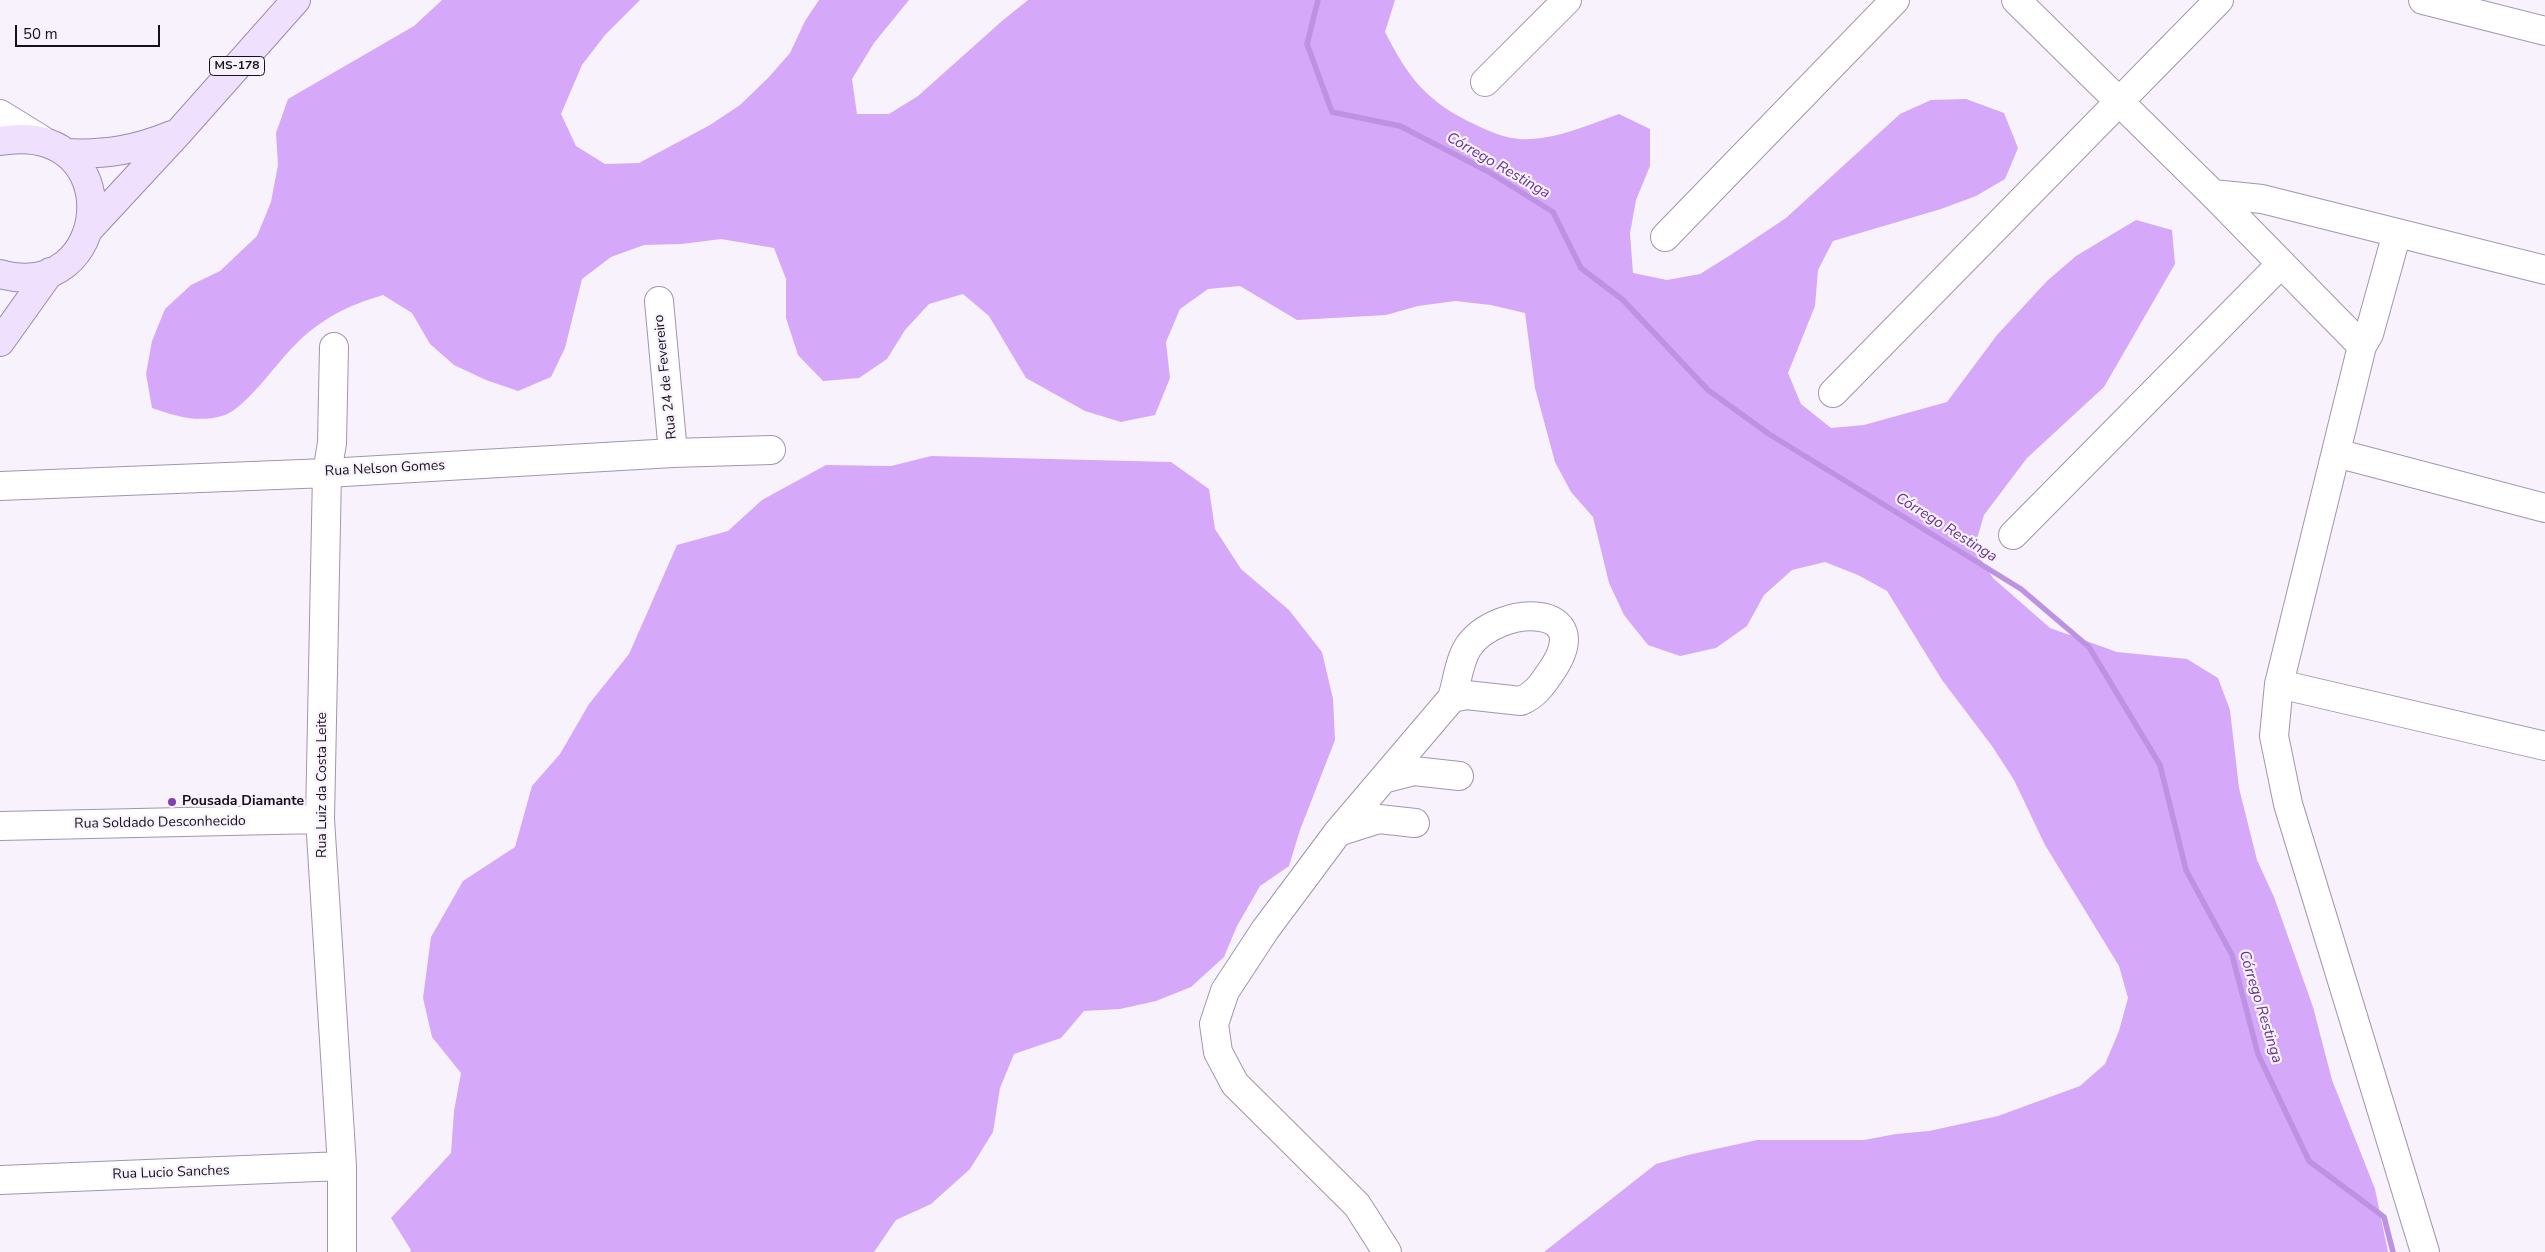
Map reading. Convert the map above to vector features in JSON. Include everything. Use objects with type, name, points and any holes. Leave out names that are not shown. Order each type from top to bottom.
[{"type":"main road","name":"MS-178","points":[[83,240],[296,0]]},
{"type":"main road","name":"MS-178","points":[[66,153],[116,152],[141,147],[178,133]]},
{"type":"main road","points":[[0,140],[20,137],[42,140],[66,153],[78,165],[86,180],[91,196],[92,213],[83,240],[60,266],[50,272],[32,277],[13,277],[0,274]]},
{"type":"main road","points":[[0,342],[50,272]]},
{"type":"street","points":[[1484,82],[1567,0]]},
{"type":"street","points":[[1665,237],[1895,0]]},
{"type":"street","points":[[2016,0],[2213,194],[2280,265],[2362,346]]},
{"type":"street","points":[[1833,393],[2219,0]]},
{"type":"street","points":[[2423,0],[2545,31]]},
{"type":"street","points":[[0,114],[42,140]]},
{"type":"street","points":[[2213,194],[2262,200],[2545,270]]},
{"type":"street","points":[[2396,233],[2369,334],[2362,346],[2279,684],[2274,736],[2288,804],[2425,1252]]},
{"type":"street","points":[[2013,535],[2280,265]]},
{"type":"street","name":"Rua 24 de Fevereiro","points":[[659,301],[674,453]]},
{"type":"street","name":"Rua Luiz da Costa Leite","points":[[334,347],[332,443],[327,473],[320,819],[342,1166],[342,1252]]},
{"type":"street","name":"Rua Nelson Gomes","points":[[0,486],[327,473],[674,453],[771,450]]},
{"type":"street","points":[[2336,453],[2545,508]]},
{"type":"street","points":[[2279,684],[2545,746]]},
{"type":"street","points":[[1387,1252],[1357,1205],[1235,1084],[1218,1052],[1214,1024],[1225,991],[1266,930],[1338,832],[1452,698]]},
{"type":"street","points":[[1379,784],[1414,772],[1459,776]]},
{"type":"street","points":[[1379,784],[1378,803],[1388,820]]},
{"type":"street","name":"Rua Soldado Desconhecido","points":[[0,826],[320,819]]},
{"type":"street","points":[[1338,832],[1379,819],[1415,823]]},
{"type":"street","name":"Rua Lucio Sanches","points":[[0,1180],[342,1166]]},
{"type":"shaded area","points":[[442,0],[640,0],[605,35],[582,65],[561,114],[576,146],[605,164],[639,163],[710,125],[740,105],[790,53],[805,21],[819,0],[909,0],[874,43],[852,79],[857,114],[889,114],[918,96],[1028,0],[1395,0],[1385,32],[1402,63],[1421,88],[1432,98],[1476,125],[1508,137],[1532,139],[1557,135],[1619,114],[1650,129],[1650,166],[1636,200],[1630,233],[1633,273],[1667,280],[1700,274],[1786,218],[1900,114],[1931,100],[1966,99],[2004,113],[2018,148],[2005,179],[1976,196],[1941,209],[1833,241],[1818,270],[1815,306],[1788,373],[1801,404],[1831,428],[1864,425],[1947,402],[1997,335],[2047,281],[2076,256],[2136,220],[2172,230],[2175,264],[2104,387],[2027,458],[1984,515],[1974,549],[1993,578],[2050,628],[2117,652],[2187,659],[2218,678],[2230,710],[2239,788],[2257,860],[2274,897],[2313,1007],[2332,1080],[2375,1189],[2388,1252],[1544,1252],[1656,1164],[1757,1140],[1864,1140],[1896,1134],[1929,1131],[1998,1116],[2080,1086],[2105,1064],[2119,1031],[2128,998],[2119,966],[2045,845],[2014,780],[1992,746],[1942,680],[1887,591],[1858,575],[1825,562],[1792,570],[1764,595],[1747,626],[1716,648],[1680,656],[1648,645],[1624,615],[1609,583],[1593,517],[1571,492],[1555,462],[1535,388],[1525,313],[1491,305],[1455,301],[1418,306],[1386,315],[1297,320],[1240,286],[1208,289],[1180,309],[1166,342],[1170,378],[1155,415],[1121,422],[1085,411],[1026,378],[989,316],[963,294],[929,304],[905,330],[887,359],[859,378],[823,381],[798,355],[786,318],[786,279],[774,248],[721,239],[682,244],[644,245],[611,257],[582,279],[565,348],[551,377],[518,391],[486,380],[454,365],[430,344],[412,313],[383,295],[358,303],[325,320],[305,336],[241,405],[231,412],[213,418],[195,419],[152,408],[146,374],[152,341],[165,309],[191,285],[220,271],[257,236],[271,202],[278,165],[276,133],[288,99],[414,26]]},
{"type":"shaded area","points":[[931,456],[1171,462],[1209,489],[1215,529],[1241,569],[1289,610],[1322,652],[1333,699],[1335,740],[1300,830],[1289,866],[1260,886],[1237,926],[1224,957],[1191,987],[1156,1001],[1120,1009],[1084,1011],[1061,1038],[1014,1054],[1000,1088],[993,1132],[970,1169],[931,1204],[896,1220],[874,1252],[410,1252],[411,1250],[391,1218],[451,1153],[454,1111],[461,1073],[432,1037],[423,998],[431,937],[463,881],[515,847],[532,786],[560,754],[589,704],[629,654],[677,545],[728,531],[762,500],[826,465],[891,466]]},
{"type":"waterway","name":"Córrego Restinga","points":[[1318,0],[1307,44],[1332,112],[1400,126],[1489,172],[1553,212],[1581,268],[1623,300],[1708,390],[1769,434],[2021,589],[2089,647],[2160,765],[2186,870],[2232,955],[2258,1054],[2309,1161],[2384,1217],[2393,1252]]},
{"type":"place","name":"Pousada Diamante","points":[[172,802]]}]
